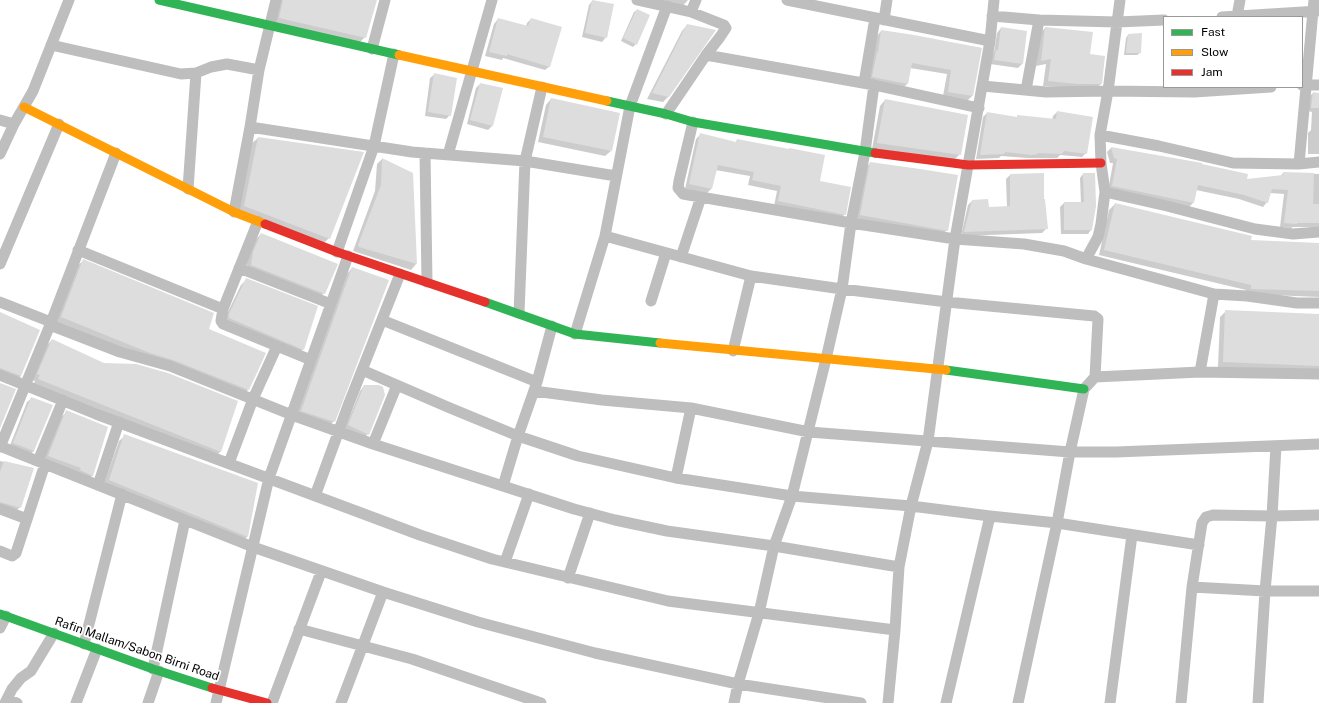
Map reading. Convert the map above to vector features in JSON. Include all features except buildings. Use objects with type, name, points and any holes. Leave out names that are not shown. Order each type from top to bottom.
[{"type":"street","points":[[0,154],[43,67],[69,0]]},
{"type":"street","points":[[159,0],[191,4],[270,26],[666,114],[693,122],[865,152],[968,165],[1100,163]]},
{"type":"street","points":[[234,212],[259,70],[276,0]]},
{"type":"street","points":[[372,49],[385,0]]},
{"type":"street","points":[[448,155],[492,0]]},
{"type":"street","points":[[638,0],[691,12],[724,25],[726,28],[666,114]]},
{"type":"street","points":[[691,12],[696,0]]},
{"type":"street","points":[[787,0],[990,41]]},
{"type":"street","points":[[734,703],[738,684],[759,613],[774,546],[792,496],[809,432],[842,289],[851,223],[865,152],[869,84],[879,19],[887,0]]},
{"type":"street","points":[[888,703],[899,567],[910,506],[928,442],[955,239],[983,86],[990,41],[994,0]]},
{"type":"street","points":[[1086,259],[1100,231],[1105,192],[1100,163],[1100,135],[1108,91],[1120,0]]},
{"type":"street","points":[[1240,0],[1237,16],[1315,7],[1304,85],[1299,164]]},
{"type":"street","points":[[575,334],[605,236],[630,106],[667,6]]},
{"type":"street","points":[[992,16],[1040,20],[1117,22],[1163,20]]},
{"type":"street","points":[[1026,90],[1040,20]]},
{"type":"street","points":[[51,45],[181,74],[196,73],[227,64],[259,70]]},
{"type":"street","points":[[337,252],[374,146],[394,54]]},
{"type":"street","points":[[706,55],[869,84],[979,108]]},
{"type":"street","points":[[188,189],[196,73]]},
{"type":"street","points":[[1304,85],[1319,85]]},
{"type":"street","points":[[983,86],[1046,92],[1194,92],[1256,88]]},
{"type":"street","points":[[519,313],[525,160],[542,87]]},
{"type":"street","points":[[24,107],[234,212],[348,256],[519,313],[575,334],[733,351],[938,369],[1084,389]]},
{"type":"street","points":[[0,120],[14,124]]},
{"type":"street","points":[[693,122],[678,188],[683,194],[955,239],[1024,244],[1064,251],[1086,259],[1214,294],[1247,296],[1297,303],[1319,303]]},
{"type":"street","points":[[1,256],[59,124]]},
{"type":"street","points":[[250,127],[426,153],[525,160],[616,176]]},
{"type":"street","points":[[1100,135],[1159,146],[1233,163],[1299,164],[1319,162]]},
{"type":"street","points":[[116,153],[26,385],[0,447],[42,462],[253,548],[320,572],[478,622],[595,653],[738,684],[861,703]]},
{"type":"street","points":[[426,153],[427,282]]},
{"type":"street","points":[[1105,192],[1167,206],[1255,229],[1293,234],[1319,232]]},
{"type":"street","points":[[680,257],[700,197]]},
{"type":"street","points":[[258,221],[223,309],[221,321],[223,324],[311,360]]},
{"type":"street","points":[[605,236],[751,276],[947,302],[1094,316],[1098,319],[1099,326],[1095,377],[1084,389],[1018,703]]},
{"type":"street","points":[[78,250],[223,309]]},
{"type":"street","points":[[651,301],[666,253]]},
{"type":"street","points":[[216,703],[269,478],[348,256]]},
{"type":"street","points":[[239,268],[331,304]]},
{"type":"street","points":[[315,496],[400,274]]},
{"type":"street","points":[[733,351],[751,276]]},
{"type":"street","points":[[1200,372],[1214,294]]},
{"type":"street","points":[[0,302],[120,352],[170,366],[292,415],[339,430],[373,444],[590,513],[667,531],[774,546],[899,567]]},
{"type":"street","points":[[382,320],[536,386],[602,400],[691,408],[809,432],[1070,452],[1116,452],[1319,444]]},
{"type":"street","points":[[503,486],[518,436],[536,386],[552,326]]},
{"type":"street","points":[[229,463],[253,399],[277,346]]},
{"type":"street","points":[[362,370],[518,436],[578,456],[676,478],[792,496],[910,506],[1057,523],[1199,545]]},
{"type":"street","points":[[1095,377],[1200,372],[1319,374]]},
{"type":"street","points":[[0,375],[119,422],[444,544],[505,562],[668,601],[895,630]]},
{"type":"street","points":[[373,444],[397,385]]},
{"type":"street","points":[[0,551],[12,556],[15,555],[27,518],[42,462],[63,400]]},
{"type":"street","points":[[676,478],[691,408]]},
{"type":"street","points":[[98,485],[119,422]]},
{"type":"street","points":[[1258,703],[1276,446]]},
{"type":"street","points":[[84,644],[122,494]]},
{"type":"street","points":[[505,562],[529,494]]},
{"type":"street","points":[[0,509],[27,518]]},
{"type":"street","points":[[568,578],[590,513]]},
{"type":"street","points":[[1181,703],[1192,587],[1202,523],[1206,517],[1213,515],[1319,515]]},
{"type":"street","points":[[946,703],[990,516]]},
{"type":"street","points":[[148,703],[186,520]]},
{"type":"street","points":[[1110,703],[1132,535]]},
{"type":"street","points":[[272,703],[320,572]]},
{"type":"street","points":[[1192,587],[1265,591],[1319,591]]},
{"type":"street","points":[[341,703],[383,592]]},
{"type":"street","points":[[0,628],[3,615]]},
{"type":"street","name":"Rafin Mallam/Sabon Birni Road","points":[[3,615],[156,670],[219,690],[267,703]]},
{"type":"street","points":[[299,629],[362,647],[412,659],[541,703]]},
{"type":"street","points":[[10,702],[12,689],[21,678],[31,670],[54,633]]},
{"type":"street","points":[[76,703],[97,649]]},
{"type":"traffic: fast","points":[[159,0],[399,55]]},
{"type":"traffic: fast","points":[[607,101],[666,114],[693,122],[875,153]]},
{"type":"traffic: fast","points":[[485,302],[575,334],[660,343]]},
{"type":"traffic: fast","points":[[946,370],[1084,389]]},
{"type":"traffic: fast","points":[[0,614],[153,669],[212,688]]},
{"type":"traffic: slow","points":[[399,55],[607,101]]},
{"type":"traffic: slow","points":[[24,107],[234,212],[265,224]]},
{"type":"traffic: slow","points":[[660,343],[946,370]]},
{"type":"traffic: jam","points":[[875,153],[968,165],[1101,163]]},
{"type":"traffic: jam","points":[[265,224],[337,252],[485,302]]},
{"type":"traffic: jam","points":[[212,688],[267,703]]}]
